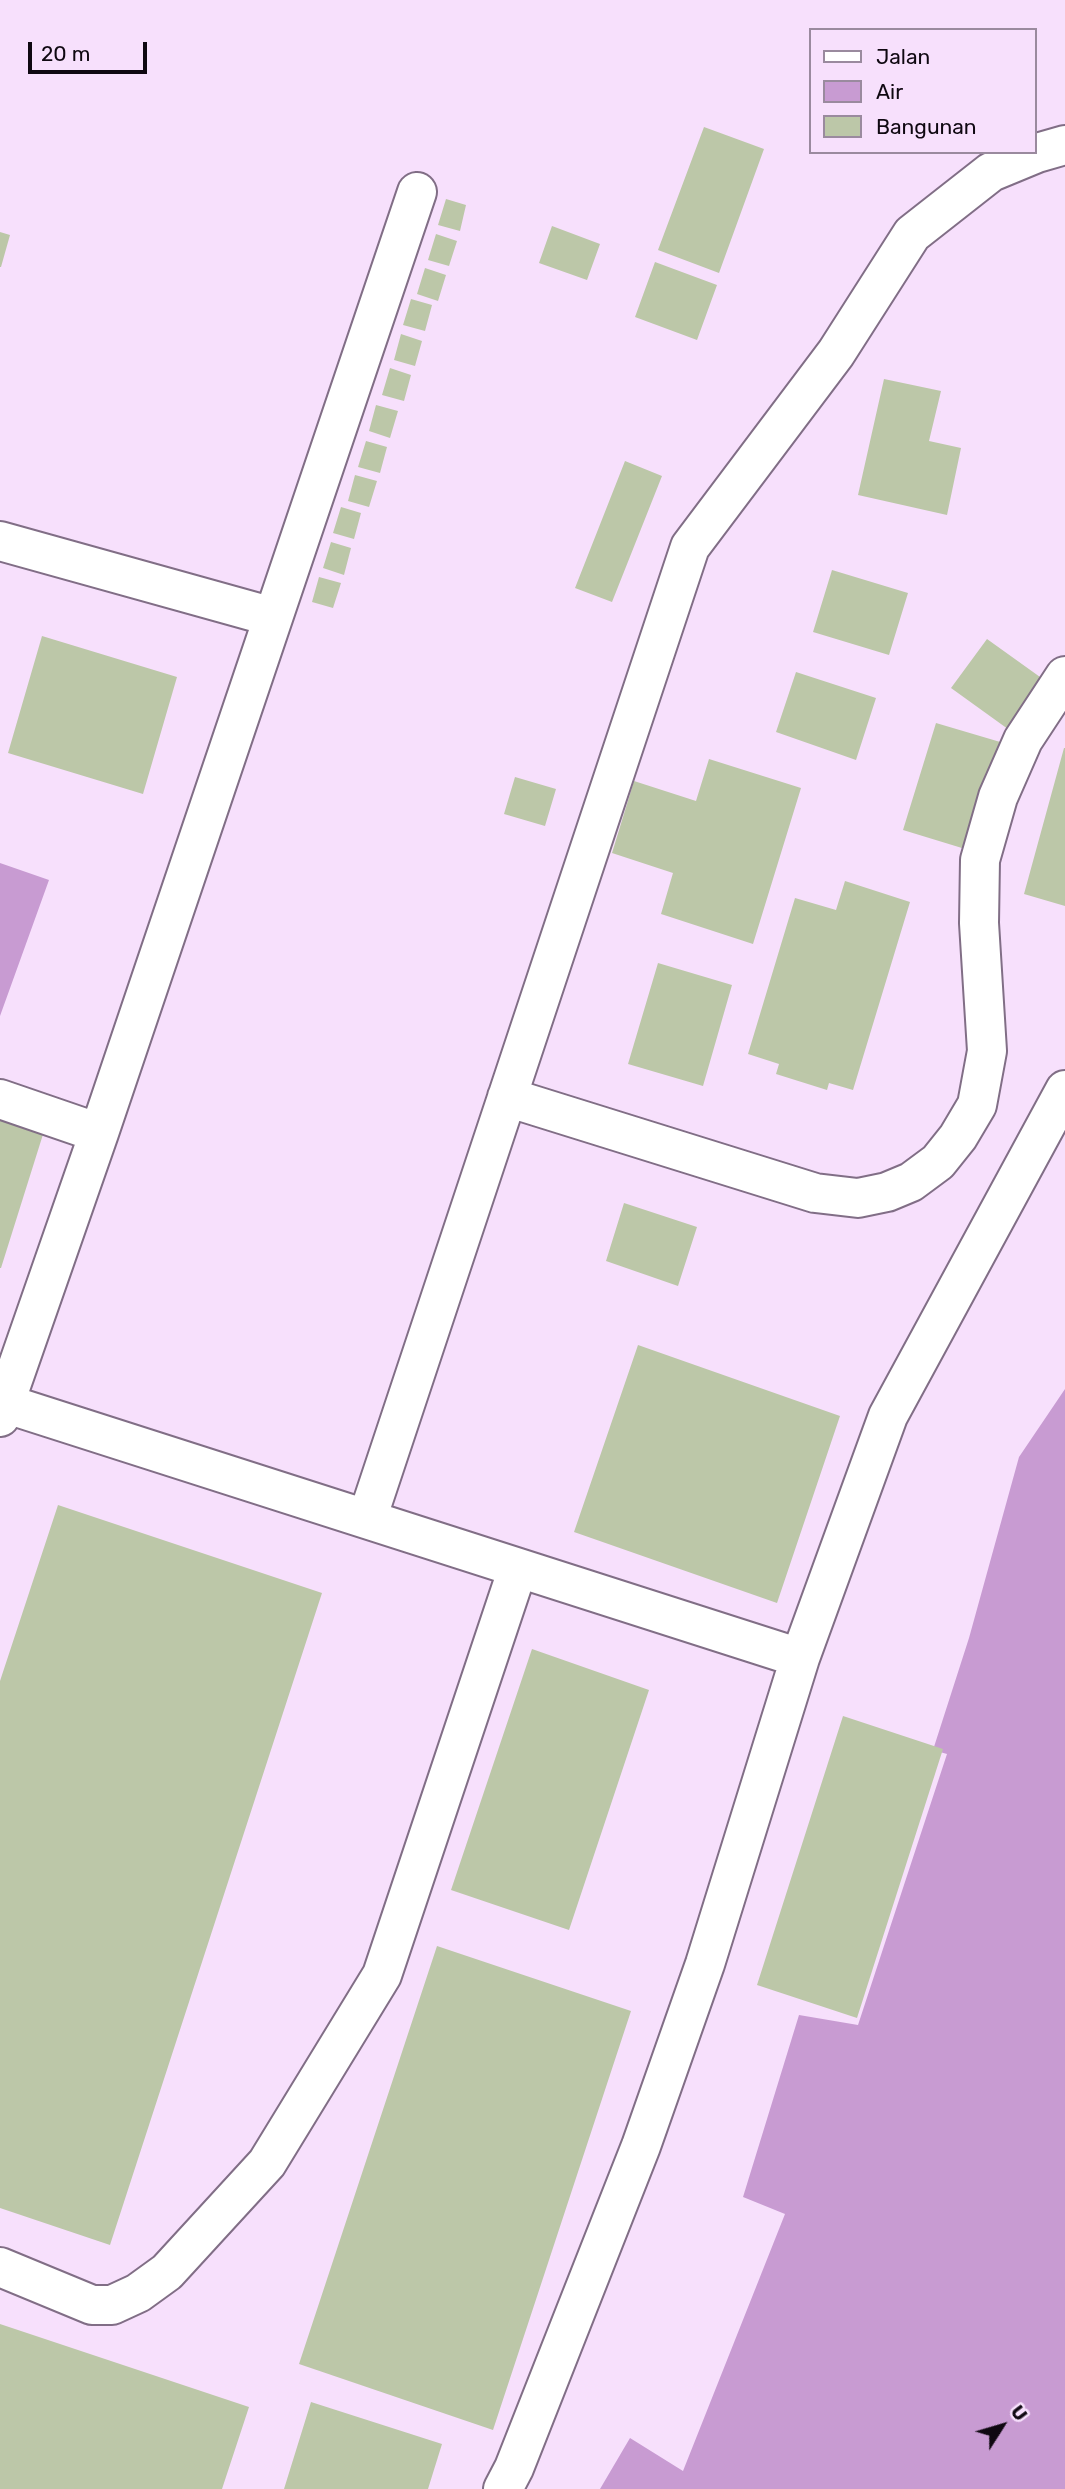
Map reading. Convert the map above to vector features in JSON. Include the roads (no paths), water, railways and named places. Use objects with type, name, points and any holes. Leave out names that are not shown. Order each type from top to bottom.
[{"type":"lane","points":[[1037,153],[1065,145]]},
{"type":"lane","points":[[367,1519],[690,547],[836,353],[912,234],[991,172],[1035,154]]},
{"type":"lane","points":[[417,192],[99,1133],[5,1394],[367,1519],[800,1658]]},
{"type":"lane","points":[[0,541],[273,617]]},
{"type":"lane","points":[[507,1097],[815,1194],[858,1198],[887,1192],[911,1182],[939,1162],[958,1138],[977,1105],[987,1051],[979,923],[979,860],[998,797],[1023,740],[1065,676]]},
{"type":"lane","points":[[503,2489],[514,2468],[645,2134],[705,1964],[800,1658],[888,1416],[1065,1090]]},
{"type":"lane","points":[[0,1099],[99,1133]]},
{"type":"lane","points":[[0,2267],[92,2305],[112,2305],[138,2293],[167,2272],[267,2163],[382,1975],[518,1568]]},
{"type":"water","points":[[0,863],[49,880],[0,1016]]},
{"type":"water","points":[[1065,1389],[1065,2489],[600,2489],[630,2438],[683,2471],[785,2214],[743,2197],[799,2015],[858,2025],[947,1754],[933,1750],[969,1638],[1019,1457]]}]
